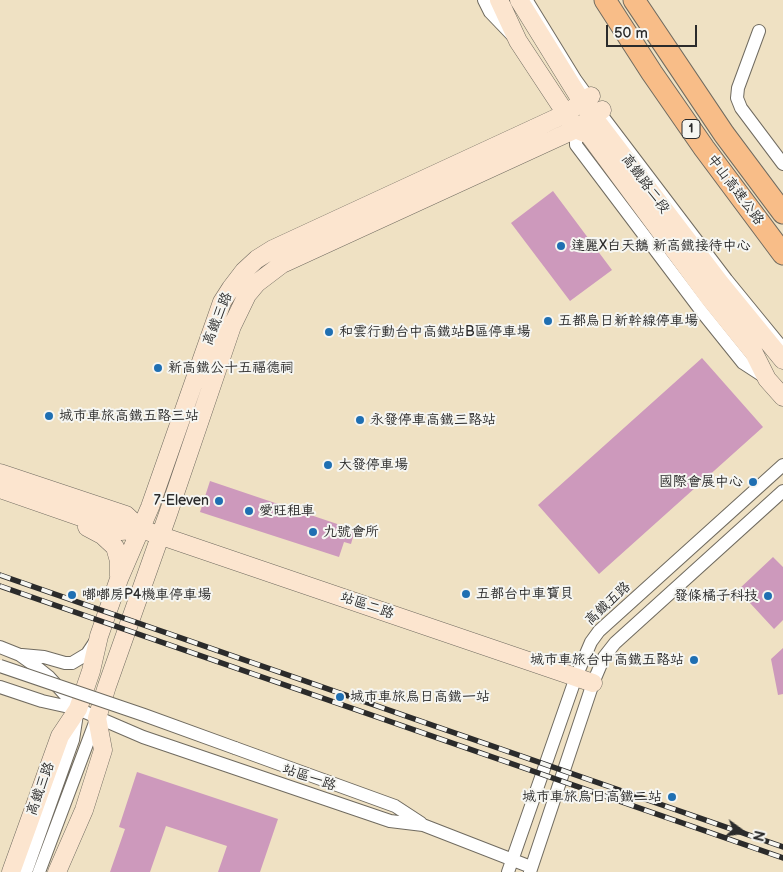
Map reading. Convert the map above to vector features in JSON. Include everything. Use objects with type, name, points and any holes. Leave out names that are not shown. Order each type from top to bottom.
[{"type":"highway","name":"中山高速公路","points":[[605,0],[652,73],[704,148],[783,254]]},
{"type":"highway","name":"中山高速公路","points":[[634,0],[719,126],[783,213]]},
{"type":"street","name":"高鐵路二段","points":[[484,0],[490,12],[518,42],[576,130],[589,135],[708,296],[754,353],[767,379],[783,397]]},
{"type":"street","name":"高鐵路二段","points":[[499,0],[518,42]]},
{"type":"street","name":"高鐵路二段","points":[[519,0],[587,99],[720,283],[783,360]]},
{"type":"street","points":[[760,31],[738,88],[737,98],[741,108],[783,164]]},
{"type":"street","name":"高鐵三路","points":[[26,872],[73,740],[78,709],[99,636],[119,579],[141,529],[222,302],[231,288],[244,271],[257,259],[273,249],[566,114],[587,99]]},
{"type":"street","name":"高鐵三路","points":[[39,872],[97,718],[232,326],[247,295],[270,272],[294,258],[342,238],[576,130],[598,114]]},
{"type":"street","name":"高鐵五路","points":[[510,866],[590,642],[599,631],[783,465]]},
{"type":"street","name":"站區二路","points":[[0,473],[126,515],[141,529],[160,536],[593,683]]},
{"type":"street","name":"站區二路","points":[[0,489],[121,531],[141,529]]},
{"type":"street","points":[[531,870],[593,683],[604,657],[615,643],[783,491]]},
{"type":"street","points":[[58,509],[108,538],[118,554],[119,579]]},
{"type":"street","points":[[20,654],[72,663],[87,654],[99,636]]},
{"type":"street","name":"站區一路","points":[[0,647],[20,654],[49,677],[78,709]]},
{"type":"street","points":[[0,662],[395,806],[423,825]]},
{"type":"street","name":"站區一路","points":[[0,687],[42,701],[78,709],[143,737],[390,821],[423,825],[510,866],[531,870]]},
{"type":"street","name":"高鐵三路","points":[[11,872],[60,736],[78,709]]},
{"type":"street","name":"高鐵三路","points":[[57,872],[84,810],[103,750],[97,718]]},
{"type":"lane","name":"高鐵路二段","points":[[530,0],[578,78],[587,99]]},
{"type":"lane","name":"高鐵路二段","points":[[598,114],[783,344]]},
{"type":"building","name":"達麗X白天鵝 新高鐵接待中心","points":[[553,191],[612,270],[570,301],[511,223]]},
{"type":"building","points":[[702,358],[763,427],[599,574],[538,505]]},
{"type":"building","points":[[210,481],[355,530],[351,544],[344,542],[339,557],[200,512]]},
{"type":"building","points":[[773,557],[783,567],[783,620],[774,629],[738,590]]},
{"type":"building","points":[[783,648],[783,694],[778,695],[771,659]]},
{"type":"building","points":[[137,772],[278,819],[260,872],[218,872],[227,846],[166,826],[150,872],[110,872],[125,829],[119,827]]},
{"type":"railway","points":[[0,575],[783,847]]},
{"type":"railway","points":[[0,586],[783,858]]},
{"type":"place","name":"達麗X白天鵝 新高鐵接待中心","points":[[561,246]]},
{"type":"place","name":"五都烏日新幹線停車場","points":[[548,321]]},
{"type":"place","name":"和雲行動台中高鐵站B區停車場","points":[[329,332]]},
{"type":"place","name":"新高鐵公十五福德祠","points":[[158,368]]},
{"type":"place","name":"城市車旅高鐵五路三站","points":[[49,416]]},
{"type":"place","name":"永發停車高鐵三路站","points":[[360,420]]},
{"type":"place","name":"大發停車場","points":[[328,465]]},
{"type":"place","name":"國際會展中心","points":[[753,482]]},
{"type":"place","name":"7-Eleven","points":[[219,501]]},
{"type":"place","name":"愛旺租車","points":[[249,511]]},
{"type":"place","name":"九號會所","points":[[313,532]]},
{"type":"place","name":"五都台中車寶貝","points":[[466,594]]},
{"type":"place","name":"嘟嘟房P4機車停車場","points":[[72,595]]},
{"type":"place","name":"發條橘子科技","points":[[768,596]]},
{"type":"place","name":"城市車旅台中高鐵五路站","points":[[694,660]]},
{"type":"place","name":"城市車旅烏日高鐵一站","points":[[340,697]]},
{"type":"place","name":"城市車旅烏日高鐵二站","points":[[672,797]]}]
